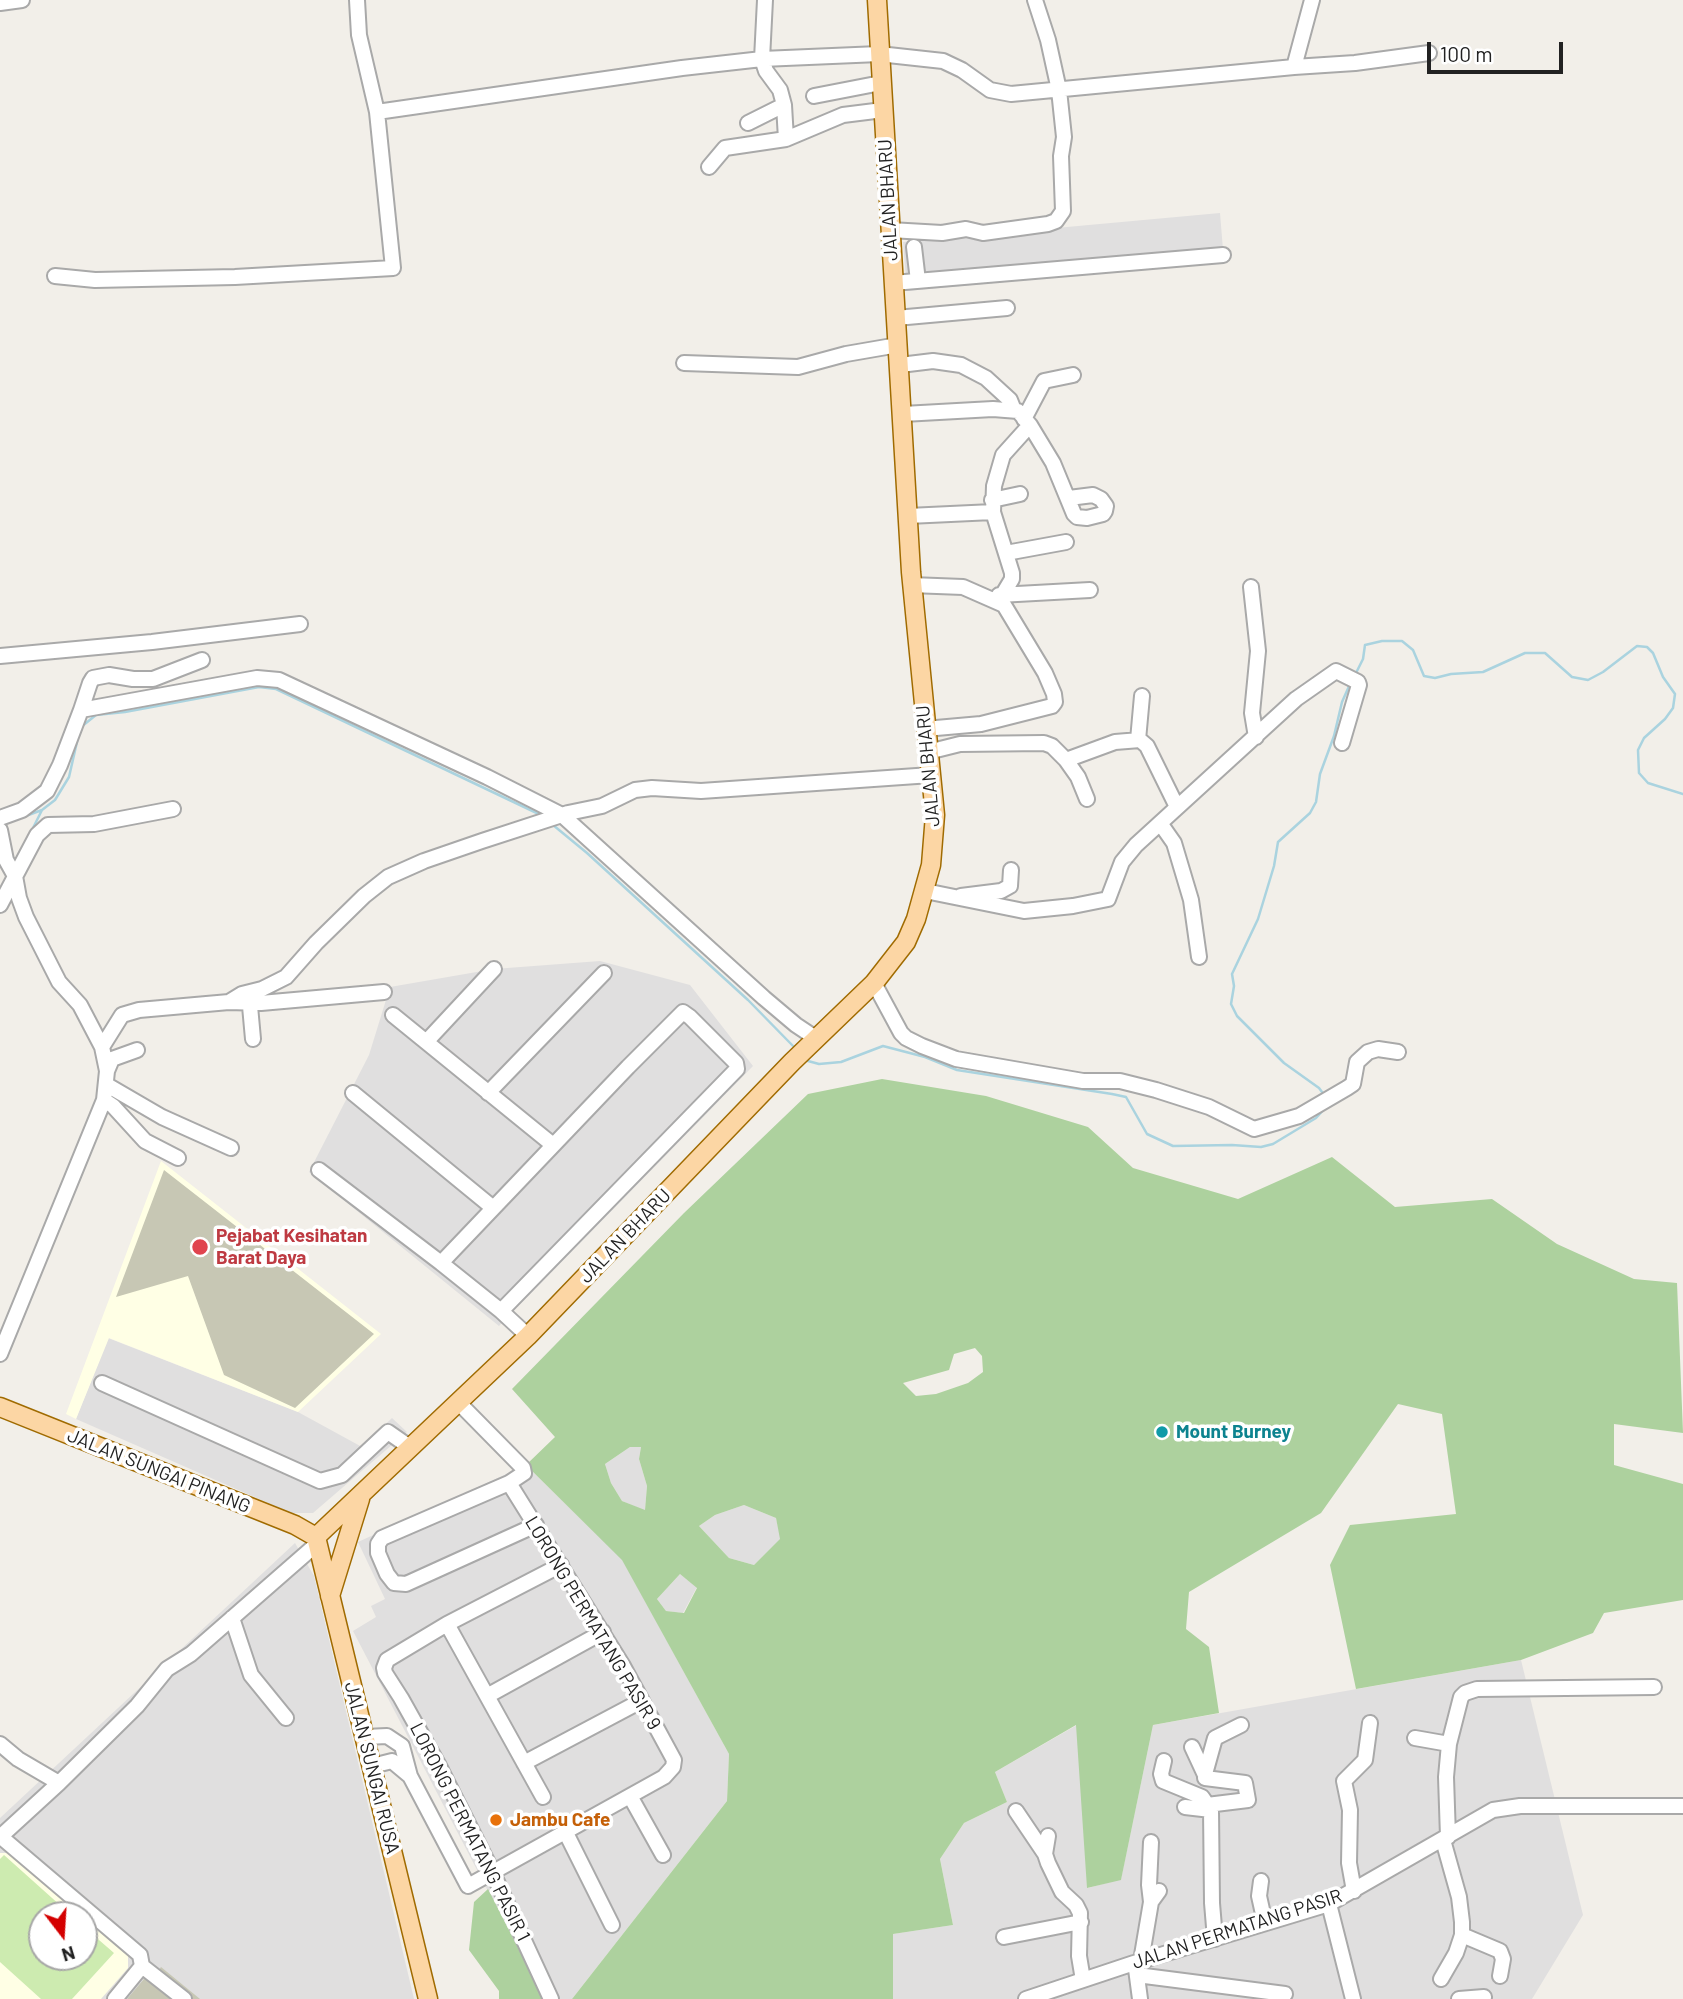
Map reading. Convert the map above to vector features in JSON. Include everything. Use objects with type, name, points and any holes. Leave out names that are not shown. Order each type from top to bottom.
[{"type":"main road","name":"JALAN BHARU","points":[[317,1540],[528,1336],[792,1062],[874,983],[906,942],[925,891],[935,815],[911,585],[877,0]]},
{"type":"main road","name":"JALAN SUNGAI PINANG","points":[[0,1407],[295,1525],[317,1540]]},
{"type":"main road","points":[[330,1596],[361,1496]]},
{"type":"main road","points":[[295,1525],[312,1524],[343,1514]]},
{"type":"main road","name":"JALAN SUNGAI RUSA","points":[[317,1540],[428,1999]]},
{"type":"street","points":[[0,3],[22,0]]},
{"type":"street","points":[[55,275],[121,280],[393,268],[377,112],[359,35],[357,0]]},
{"type":"street","points":[[765,0],[762,59],[766,71],[780,90],[784,105],[786,139]]},
{"type":"street","points":[[890,230],[942,233],[966,229],[984,233],[1048,224],[1056,221],[1063,211],[1061,156],[1064,137],[1059,90],[1048,40],[1035,0]]},
{"type":"street","points":[[1294,66],[1312,0]]},
{"type":"street","points":[[377,112],[762,59],[879,54],[952,64],[990,90],[999,93],[1059,90],[1294,66],[1355,63],[1429,52]]},
{"type":"street","points":[[814,96],[881,83]]},
{"type":"street","points":[[748,123],[784,105]]},
{"type":"street","points":[[709,167],[725,148],[786,139],[843,115],[883,110]]},
{"type":"street","points":[[914,247],[918,281]]},
{"type":"street","points":[[893,283],[1223,254]]},
{"type":"street","points":[[896,318],[1007,308]]},
{"type":"street","points":[[684,363],[798,367],[846,354],[898,345]]},
{"type":"street","points":[[900,365],[933,361],[961,365],[986,378],[1010,400],[1023,418],[1054,463],[1069,498]]},
{"type":"street","points":[[997,596],[1012,579],[992,506],[1003,455],[1044,381],[1073,375]]},
{"type":"street","points":[[903,414],[1023,418]]},
{"type":"street","points":[[908,516],[992,506],[1020,494]]},
{"type":"street","points":[[1006,553],[1066,542]]},
{"type":"street","points":[[911,585],[954,585],[997,596],[1090,590]]},
{"type":"street","points":[[1251,587],[1258,651],[1252,713],[1255,737]]},
{"type":"street","points":[[925,729],[981,724],[1054,705],[1051,684],[1007,608],[997,596]]},
{"type":"street","points":[[0,656],[152,642],[300,624]]},
{"type":"street","points":[[0,818],[22,810],[47,791],[60,765],[93,678],[109,675],[153,679],[202,660]]},
{"type":"street","points":[[925,891],[1035,911],[1104,901],[1110,897],[1125,857],[1296,699],[1336,671],[1353,679],[1359,688],[1342,743]]},
{"type":"street","points":[[81,710],[257,678],[279,680],[487,777],[552,818],[796,1025],[812,1043]]},
{"type":"street","points":[[1138,740],[1142,696]]},
{"type":"street","points":[[1066,760],[1115,742],[1138,740],[1147,746],[1177,807]]},
{"type":"street","points":[[928,752],[960,744],[1044,743],[1052,746],[1066,760],[1081,782],[1087,799]]},
{"type":"street","points":[[249,998],[286,977],[326,933],[388,877],[425,861],[552,818],[602,806],[625,793],[643,788],[701,791],[931,775]]},
{"type":"street","points":[[0,905],[12,873],[37,835],[48,825],[94,824],[173,809]]},
{"type":"street","points":[[1160,823],[1174,843],[1191,900],[1199,957]]},
{"type":"street","points":[[0,830],[26,916],[59,982],[80,1005],[102,1046],[106,1085],[113,1106],[145,1141],[177,1158]]},
{"type":"street","points":[[957,898],[966,894],[1001,891],[1010,886],[1011,870]]},
{"type":"street","points":[[426,1042],[494,968]]},
{"type":"street","points":[[488,1093],[604,973]]},
{"type":"street","points":[[874,983],[906,1038],[922,1046],[956,1059],[1083,1082],[1119,1081],[1209,1107],[1254,1129],[1290,1120],[1353,1084],[1357,1062],[1368,1052],[1378,1049],[1398,1052]]},
{"type":"street","points":[[102,1046],[116,1021],[129,1011],[249,998],[384,992]]},
{"type":"street","points":[[249,998],[253,1039]]},
{"type":"street","points":[[440,1263],[683,1012],[736,1063],[737,1069],[501,1311]]},
{"type":"street","points":[[393,1016],[553,1145]]},
{"type":"street","points":[[0,1354],[106,1085],[112,1059],[137,1050]]},
{"type":"street","points":[[106,1085],[162,1117],[232,1148]]},
{"type":"street","points":[[354,1093],[492,1207]]},
{"type":"street","points":[[319,1170],[501,1311],[528,1336]]},
{"type":"street","points":[[102,1383],[320,1481],[342,1475],[388,1432],[411,1448]]},
{"type":"street","points":[[458,1402],[523,1468],[522,1475],[382,1538],[378,1544],[378,1553],[387,1574],[394,1583],[403,1585],[536,1525]]},
{"type":"street","name":"LORONG PERMATANG PASIR 9","points":[[509,1483],[603,1632],[674,1760],[664,1777],[631,1796]]},
{"type":"street","points":[[184,1999],[142,1966],[140,1955],[0,1837],[137,1706],[167,1669],[191,1654],[317,1540]]},
{"type":"street","points":[[543,1797],[447,1624],[561,1565]]},
{"type":"street","points":[[232,1618],[251,1675],[286,1718]]},
{"type":"street","name":"LORONG PERMATANG PASIR 1","points":[[447,1624],[387,1660],[385,1673],[439,1766],[492,1871],[551,1999]]},
{"type":"street","points":[[487,1696],[603,1632]]},
{"type":"street","points":[[1441,1979],[1462,1936],[1459,1897],[1445,1838],[1449,1744],[1461,1697],[1471,1691],[1654,1687]]},
{"type":"street","points":[[524,1763],[640,1701]]},
{"type":"street","points":[[1354,1891],[1349,1863],[1350,1810],[1344,1781],[1364,1760],[1370,1723]]},
{"type":"street","points":[[1215,1939],[1205,1776],[1215,1738],[1241,1725]]},
{"type":"street","points":[[365,1737],[387,1736],[402,1746],[410,1776],[468,1886],[631,1796],[663,1855]]},
{"type":"street","points":[[1415,1738],[1449,1744]]},
{"type":"street","points":[[0,1744],[18,1759],[59,1783]]},
{"type":"street","points":[[1192,1747],[1205,1776]]},
{"type":"street","points":[[372,1766],[392,1761],[410,1776]]},
{"type":"street","points":[[1164,1761],[1161,1774],[1163,1781],[1207,1804]]},
{"type":"street","points":[[1185,1807],[1248,1800],[1243,1782],[1205,1776]]},
{"type":"street","name":"JALAN PERMATANG PASIR","points":[[1026,1999],[1329,1904],[1493,1810],[1508,1807],[1683,1805]]},
{"type":"street","points":[[1016,1811],[1045,1854],[1058,1886],[1076,1905],[1081,1922],[1079,1956],[1083,1980]]},
{"type":"street","points":[[565,1831],[612,1925]]},
{"type":"street","points":[[1045,1854],[1048,1836]]},
{"type":"street","points":[[1140,1999],[1137,1966],[1155,1896],[1149,1885],[1151,1842]]},
{"type":"street","points":[[1261,1881],[1259,1896],[1265,1923]]},
{"type":"street","points":[[1329,1904],[1353,1999]]},
{"type":"street","points":[[1004,1937],[1081,1922]]},
{"type":"street","points":[[1462,1936],[1500,1951],[1503,1959],[1500,1976]]},
{"type":"street","points":[[115,1999],[142,1966]]},
{"type":"street","points":[[1137,1966],[1285,1994]]},
{"type":"street","points":[[1459,1999],[1484,1997]]},
{"type":"shaded area","points":[[1220,213],[1224,262],[907,291],[903,242]]},
{"type":"shaded area","points":[[600,961],[690,985],[753,1066],[499,1326],[309,1172],[369,1055],[390,987],[494,969]]},
{"type":"shaded area","name":"Pejabat Kesihatan Barat Daya","points":[[161,1161],[381,1334],[298,1412],[109,1338],[76,1419],[66,1414]]},
{"type":"shaded area","name":"Pejabat Kesihatan Barat Daya","points":[[164,1170],[374,1334],[295,1408],[224,1375],[188,1276],[116,1297]]},
{"type":"shaded area","points":[[108,1338],[298,1412],[362,1447],[392,1418],[407,1432],[313,1513],[291,1513],[76,1419]]},
{"type":"shaded area","points":[[630,1447],[641,1447],[639,1459],[647,1486],[645,1511],[622,1501],[611,1483],[605,1464]]},
{"type":"shaded area","points":[[526,1465],[622,1559],[729,1754],[727,1801],[572,1999],[544,1999],[353,1631],[376,1617],[371,1606],[385,1599],[358,1542]]},
{"type":"shaded area","points":[[744,1505],[776,1518],[781,1539],[754,1565],[729,1558],[699,1526],[715,1515]]},
{"type":"shaded area","points":[[295,1543],[314,1576],[414,1999],[0,1999],[0,1818]]},
{"type":"shaded area","points":[[680,1574],[697,1587],[683,1613],[666,1611],[657,1599]]},
{"type":"shaded area","points":[[1521,1660],[1583,1915],[1532,1999],[893,1999],[893,1934],[953,1925],[940,1859],[964,1823],[1007,1802],[995,1772],[1077,1725],[1088,1888],[1121,1879],[1153,1725]]},
{"type":"shaded area","points":[[0,1853],[9,1853],[65,1901],[28,1901],[28,1971],[98,1971],[98,1930],[128,1956],[128,1968],[101,1999],[0,1999]]},
{"type":"shaded area","points":[[161,1967],[200,1999],[127,1999],[144,1979],[155,1976]]},
{"type":"green space","points":[[882,1079],[986,1096],[1088,1127],[1133,1168],[1238,1199],[1332,1157],[1395,1207],[1492,1199],[1557,1244],[1634,1279],[1677,1283],[1683,1433],[1614,1424],[1614,1465],[1683,1484],[1683,1600],[1604,1613],[1593,1633],[1521,1660],[1356,1689],[1330,1565],[1350,1525],[1456,1514],[1442,1414],[1398,1404],[1321,1513],[1189,1592],[1186,1629],[1209,1647],[1219,1713],[1153,1725],[1121,1880],[1087,1888],[1076,1725],[995,1772],[1007,1802],[964,1823],[940,1859],[953,1925],[893,1934],[893,1999],[572,1999],[727,1801],[729,1754],[622,1560],[526,1465],[555,1437],[512,1389],[684,1213],[808,1094]],"holes":[[[975,1348],[982,1356],[983,1372],[968,1383],[936,1394],[916,1396],[903,1383],[949,1370],[954,1354]],[[630,1447],[641,1447],[639,1459],[647,1486],[645,1510],[622,1501],[611,1483],[605,1464]],[[744,1505],[776,1518],[780,1539],[754,1565],[729,1558],[699,1526],[715,1515]],[[680,1574],[697,1588],[684,1613],[666,1611],[657,1599]]]},
{"type":"green space","points":[[4,1855],[55,1901],[28,1901],[28,1971],[98,1971],[72,1999],[41,1999],[0,1962],[0,1859]]},
{"type":"green space","points":[[488,1889],[544,1999],[499,1999],[499,1991],[469,1950],[474,1902]]},
{"type":"green space","points":[[98,1939],[114,1953],[98,1971]]},
{"type":"waterway","points":[[1355,675],[1363,659],[1365,645],[1382,641],[1402,641],[1413,650],[1424,676],[1435,678],[1483,672],[1525,653],[1545,653],[1572,677],[1588,680],[1637,646],[1647,647],[1675,694],[1673,708],[1644,738],[1638,750],[1639,773],[1648,783],[1683,794]]},
{"type":"waterway","points":[[1325,1096],[1319,1088],[1284,1063],[1237,1016],[1231,1004],[1234,986],[1232,974],[1258,919],[1274,866],[1278,842],[1310,813],[1316,802],[1320,774],[1350,684]]},
{"type":"waterway","points":[[81,727],[96,715],[259,687],[276,689],[543,816]]},
{"type":"waterway","points":[[23,817],[42,810],[55,800],[69,777],[79,733]]},
{"type":"waterway","points":[[31,832],[42,810]]},
{"type":"waterway","points":[[553,825],[748,1000],[795,1048]]},
{"type":"waterway","points":[[805,1058],[819,1064],[841,1062],[883,1046],[925,1057],[957,1070],[1126,1097],[1147,1134],[1173,1146],[1261,1147],[1273,1144],[1316,1118],[1327,1106]]},
{"type":"place","name":"Pejabat Kesihatan Barat Daya","points":[[200,1247]]},
{"type":"place","name":"Mount Burney","points":[[1162,1432]]},
{"type":"place","name":"Jambu Cafe","points":[[496,1820]]}]
